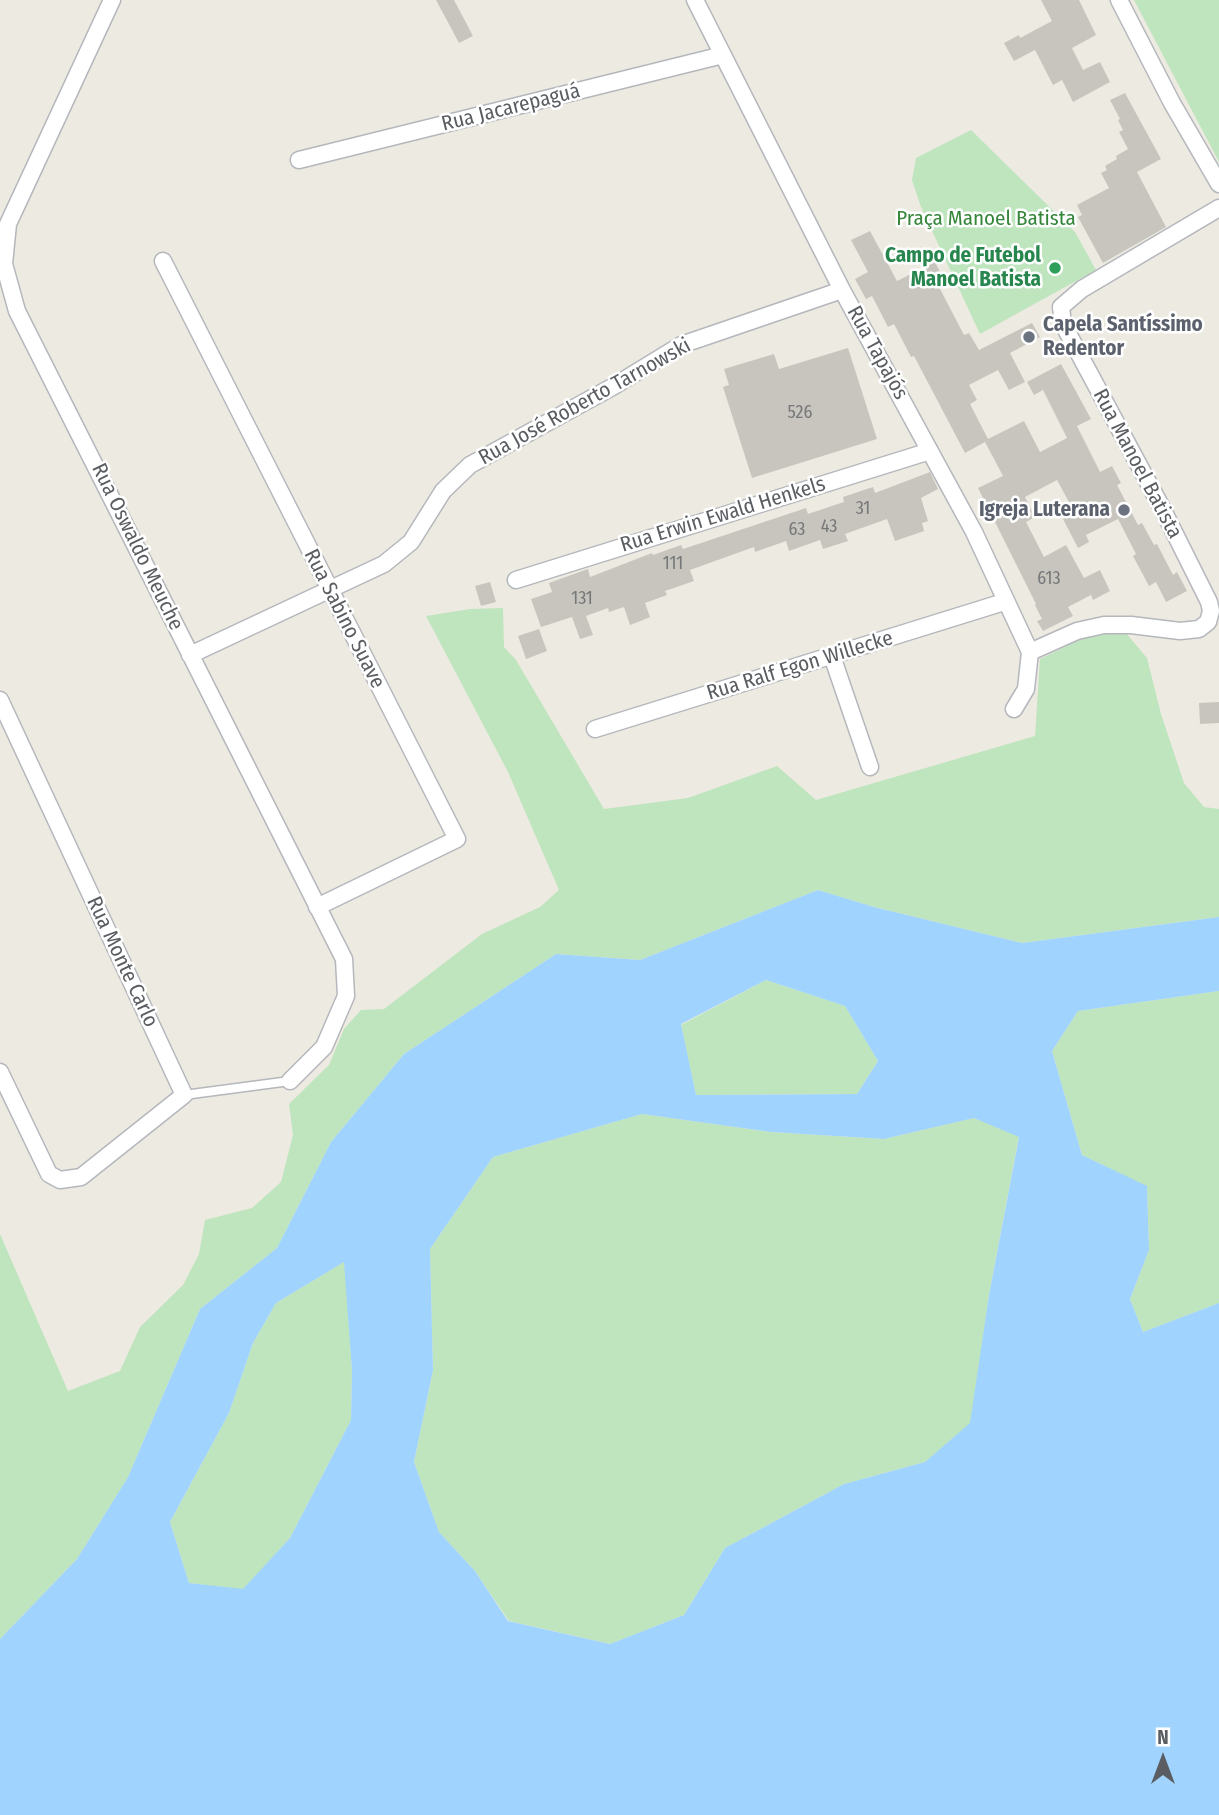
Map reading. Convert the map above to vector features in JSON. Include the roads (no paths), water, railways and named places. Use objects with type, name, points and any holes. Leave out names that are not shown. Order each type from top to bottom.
[{"type":"street","name":"Rua Oswaldo Meuche","points":[[112,0],[8,224],[4,264],[17,311],[344,959],[346,996],[324,1046],[290,1081]]},
{"type":"street","name":"Rua Tapajós","points":[[695,0],[842,290],[974,532],[1004,602],[1030,652]]},
{"type":"street","points":[[1119,0],[1172,103],[1219,184]]},
{"type":"street","name":"Rua Jacarepaguá","points":[[299,160],[723,54]]},
{"type":"street","name":"Rua Manoel Batista","points":[[1030,652],[1077,631],[1104,625],[1131,625],[1180,631],[1199,629],[1208,622],[1211,611],[1209,602],[1063,324],[1061,307],[1082,289],[1219,208]]},
{"type":"street","name":"Rua Sabino Suave","points":[[163,261],[457,839],[317,906]]},
{"type":"street","name":"Rua José Roberto Tarnowski","points":[[190,655],[384,564],[411,542],[443,491],[470,465],[603,392],[681,345],[842,290]]},
{"type":"street","name":"Rua Erwin Ewald Henkels","points":[[516,580],[930,451]]},
{"type":"street","name":"Rua Ralf Egon Willecke","points":[[595,729],[1004,602]]},
{"type":"street","points":[[1014,709],[1026,688],[1030,652]]},
{"type":"street","points":[[832,656],[870,767]]},
{"type":"street","name":"Rua Monte Carlo","points":[[0,700],[184,1095]]},
{"type":"street","points":[[0,1072],[49,1174],[61,1180],[81,1177],[184,1095]]},
{"type":"lane","points":[[184,1095],[290,1081]]},
{"type":"water","points":[[818,890],[874,907],[1022,943],[1219,917],[1219,991],[1078,1011],[1052,1051],[1082,1155],[1147,1186],[1149,1250],[1130,1299],[1143,1332],[1219,1303],[1219,1815],[0,1815],[0,1639],[77,1559],[128,1477],[200,1309],[277,1248],[331,1142],[404,1054],[556,954],[640,960]],"holes":[[[766,980],[845,1006],[878,1061],[857,1094],[696,1095],[681,1024]],[[642,1114],[771,1132],[884,1139],[974,1118],[1019,1137],[989,1295],[970,1423],[925,1462],[844,1484],[725,1548],[684,1615],[610,1644],[508,1621],[475,1571],[439,1532],[414,1462],[433,1370],[430,1249],[493,1157]],[[344,1262],[352,1371],[351,1420],[290,1538],[243,1589],[189,1583],[170,1522],[229,1413],[253,1343],[276,1303]]]},
{"type":"place","name":"Campo de Futebol Manoel Batista","points":[[1055,268]]},
{"type":"place","name":"Capela Santíssimo Redentor","points":[[1029,337]]},
{"type":"place","name":"Igreja Luterana","points":[[1124,510]]},
{"type":"park label","name":"Praça Manoel Batista","points":[[986,219]]}]
